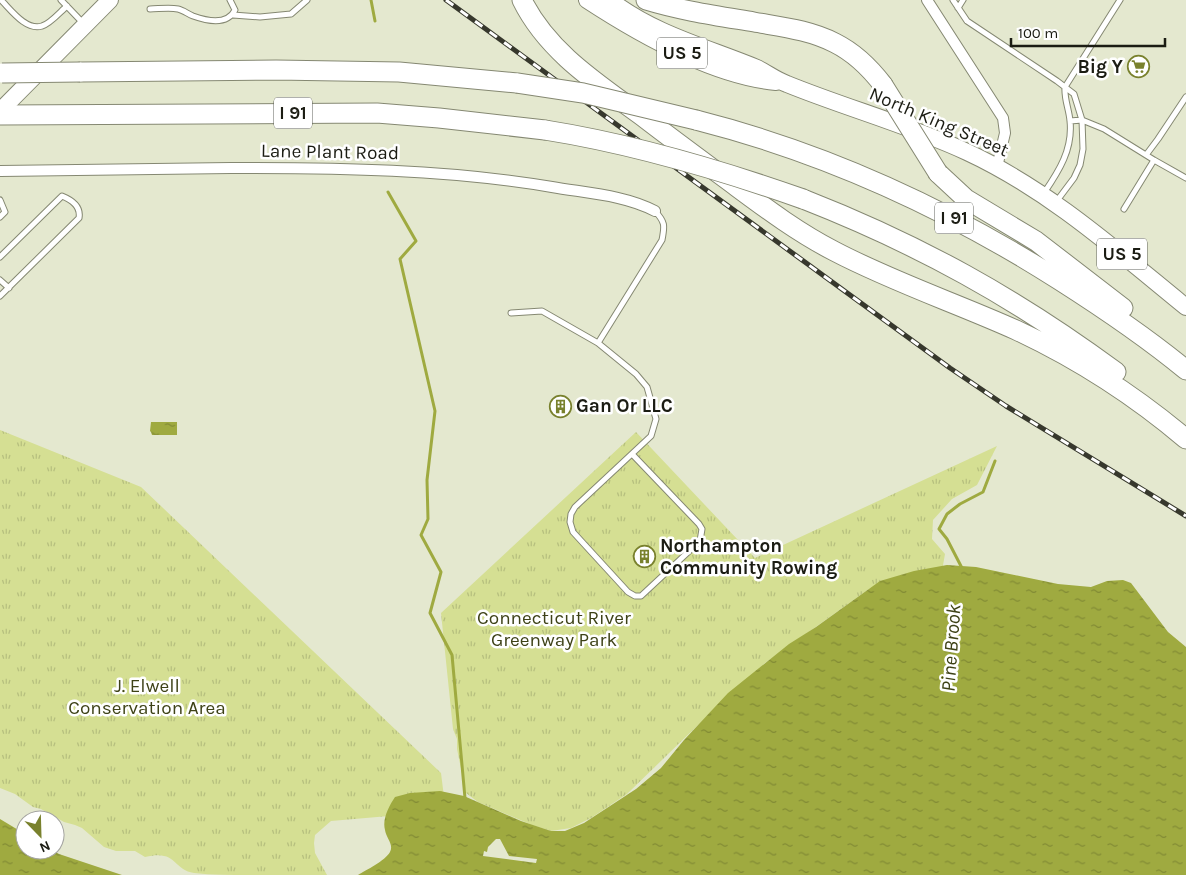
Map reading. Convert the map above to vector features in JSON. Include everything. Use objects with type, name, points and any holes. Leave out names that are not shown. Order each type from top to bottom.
[{"type":"highway","points":[[522,0],[539,30],[557,50],[595,81],[784,221],[817,242],[848,258],[1015,330],[1063,354],[1126,392],[1186,439]]},
{"type":"highway","points":[[646,0],[677,9],[815,34],[834,42],[853,54],[884,85],[938,173],[966,199],[1036,241],[1108,296],[1186,368]]},
{"type":"highway","name":"I 91","points":[[1,73],[276,70],[399,72],[517,83],[583,93],[696,120],[752,135],[823,159],[926,204],[991,238],[1085,296],[1186,368]]},
{"type":"highway","name":"I 91","points":[[0,115],[377,113],[545,130],[582,136],[651,152],[732,175],[803,199],[889,235],[988,287],[1079,345],[1135,386],[1186,427]]},
{"type":"main road","points":[[0,111],[110,0]]},
{"type":"main road","name":"North King Street","points":[[588,0],[617,20],[649,38],[709,64],[754,80],[786,84]]},
{"type":"main road","name":"North King Street","points":[[610,0],[650,26],[700,48],[758,69],[786,84],[918,131],[997,167],[1049,199],[1186,307]]},
{"type":"street","points":[[927,0],[1003,118],[1005,133],[997,167]]},
{"type":"street","name":"Lane Plant Road","points":[[0,171],[306,168],[446,173],[519,182],[602,196],[634,202],[655,211]]},
{"type":"lane","points":[[1,0],[23,22],[33,27],[44,26],[67,6]]},
{"type":"lane","points":[[61,0],[85,25]]},
{"type":"lane","points":[[150,9],[178,9],[208,20],[225,20],[236,10],[230,0]]},
{"type":"lane","points":[[233,14],[260,17],[291,14],[307,0]]},
{"type":"lane","points":[[953,0],[966,21],[1074,94],[1082,120],[1083,149],[1080,165],[1074,178],[1049,199]]},
{"type":"lane","points":[[958,8],[963,0]]},
{"type":"lane","points":[[1049,199],[1064,162],[1071,134],[1064,97],[1065,87],[1120,0]]},
{"type":"lane","points":[[1146,155],[1186,97]]},
{"type":"lane","points":[[1070,121],[1082,120],[1104,129],[1186,178]]},
{"type":"lane","points":[[1124,209],[1154,160]]},
{"type":"lane","points":[[0,258],[62,196],[77,206],[80,213],[79,218],[0,296]]},
{"type":"lane","points":[[0,200],[5,212],[0,218]]},
{"type":"lane","points":[[598,343],[662,240],[665,226],[662,218],[655,211]]},
{"type":"lane","points":[[0,280],[8,288]]},
{"type":"lane","points":[[511,313],[542,311],[598,343],[636,374],[647,387],[656,419],[651,436],[581,501],[571,514],[570,522],[573,532],[628,592],[635,596],[641,596],[700,540],[702,529],[632,454]]},
{"type":"green space","name":"J. Elwell Conservation Area","points":[[0,430],[141,487],[441,773],[447,821],[389,816],[331,821],[315,835],[314,843],[315,853],[327,875],[201,874],[187,871],[169,857],[155,855],[145,857],[135,851],[116,851],[104,847],[82,828],[65,822],[65,810],[43,810],[33,807],[15,794],[0,788]]},
{"type":"green space","name":"Connecticut River Greenway Park","points":[[636,432],[755,558],[997,446],[977,485],[952,499],[933,520],[932,539],[945,554],[942,571],[904,574],[869,589],[765,663],[627,794],[591,818],[571,828],[551,831],[478,802],[466,793],[457,749],[457,739],[453,729],[441,613]]},
{"type":"water","points":[[151,422],[177,422],[177,435],[152,435],[150,431]]},
{"type":"water","points":[[947,565],[976,567],[1058,584],[1091,587],[1107,581],[1123,580],[1131,583],[1168,632],[1186,647],[1186,875],[358,875],[380,862],[390,852],[391,846],[384,821],[390,804],[395,797],[410,793],[440,791],[464,796],[521,821],[551,831],[565,831],[584,823],[636,789],[661,768],[684,740],[728,693],[789,644],[880,581],[914,571]]},
{"type":"water","points":[[0,819],[15,828],[15,860],[65,860],[65,856],[122,875],[0,875]]},
{"type":"pier","points":[[496,839],[500,839],[509,856],[537,859],[536,863],[483,856],[484,851],[487,852],[488,847]]},
{"type":"waterway","points":[[371,0],[375,21]]},
{"type":"waterway","points":[[388,192],[416,241],[400,259],[435,411],[427,480],[428,519],[421,535],[441,572],[430,613],[452,655],[465,798]]},
{"type":"waterway","name":"Pine Brook","points":[[963,570],[947,539],[939,529],[947,514],[960,504],[983,492],[995,461]]},
{"type":"railway","points":[[446,0],[950,368],[1006,406],[1186,516]]},
{"type":"place","name":"Big Y","points":[[1139,67]]},
{"type":"place","name":"Gan Or LLC","points":[[560,406]]},
{"type":"place","name":"Northampton Community Rowing","points":[[644,557]]}]
